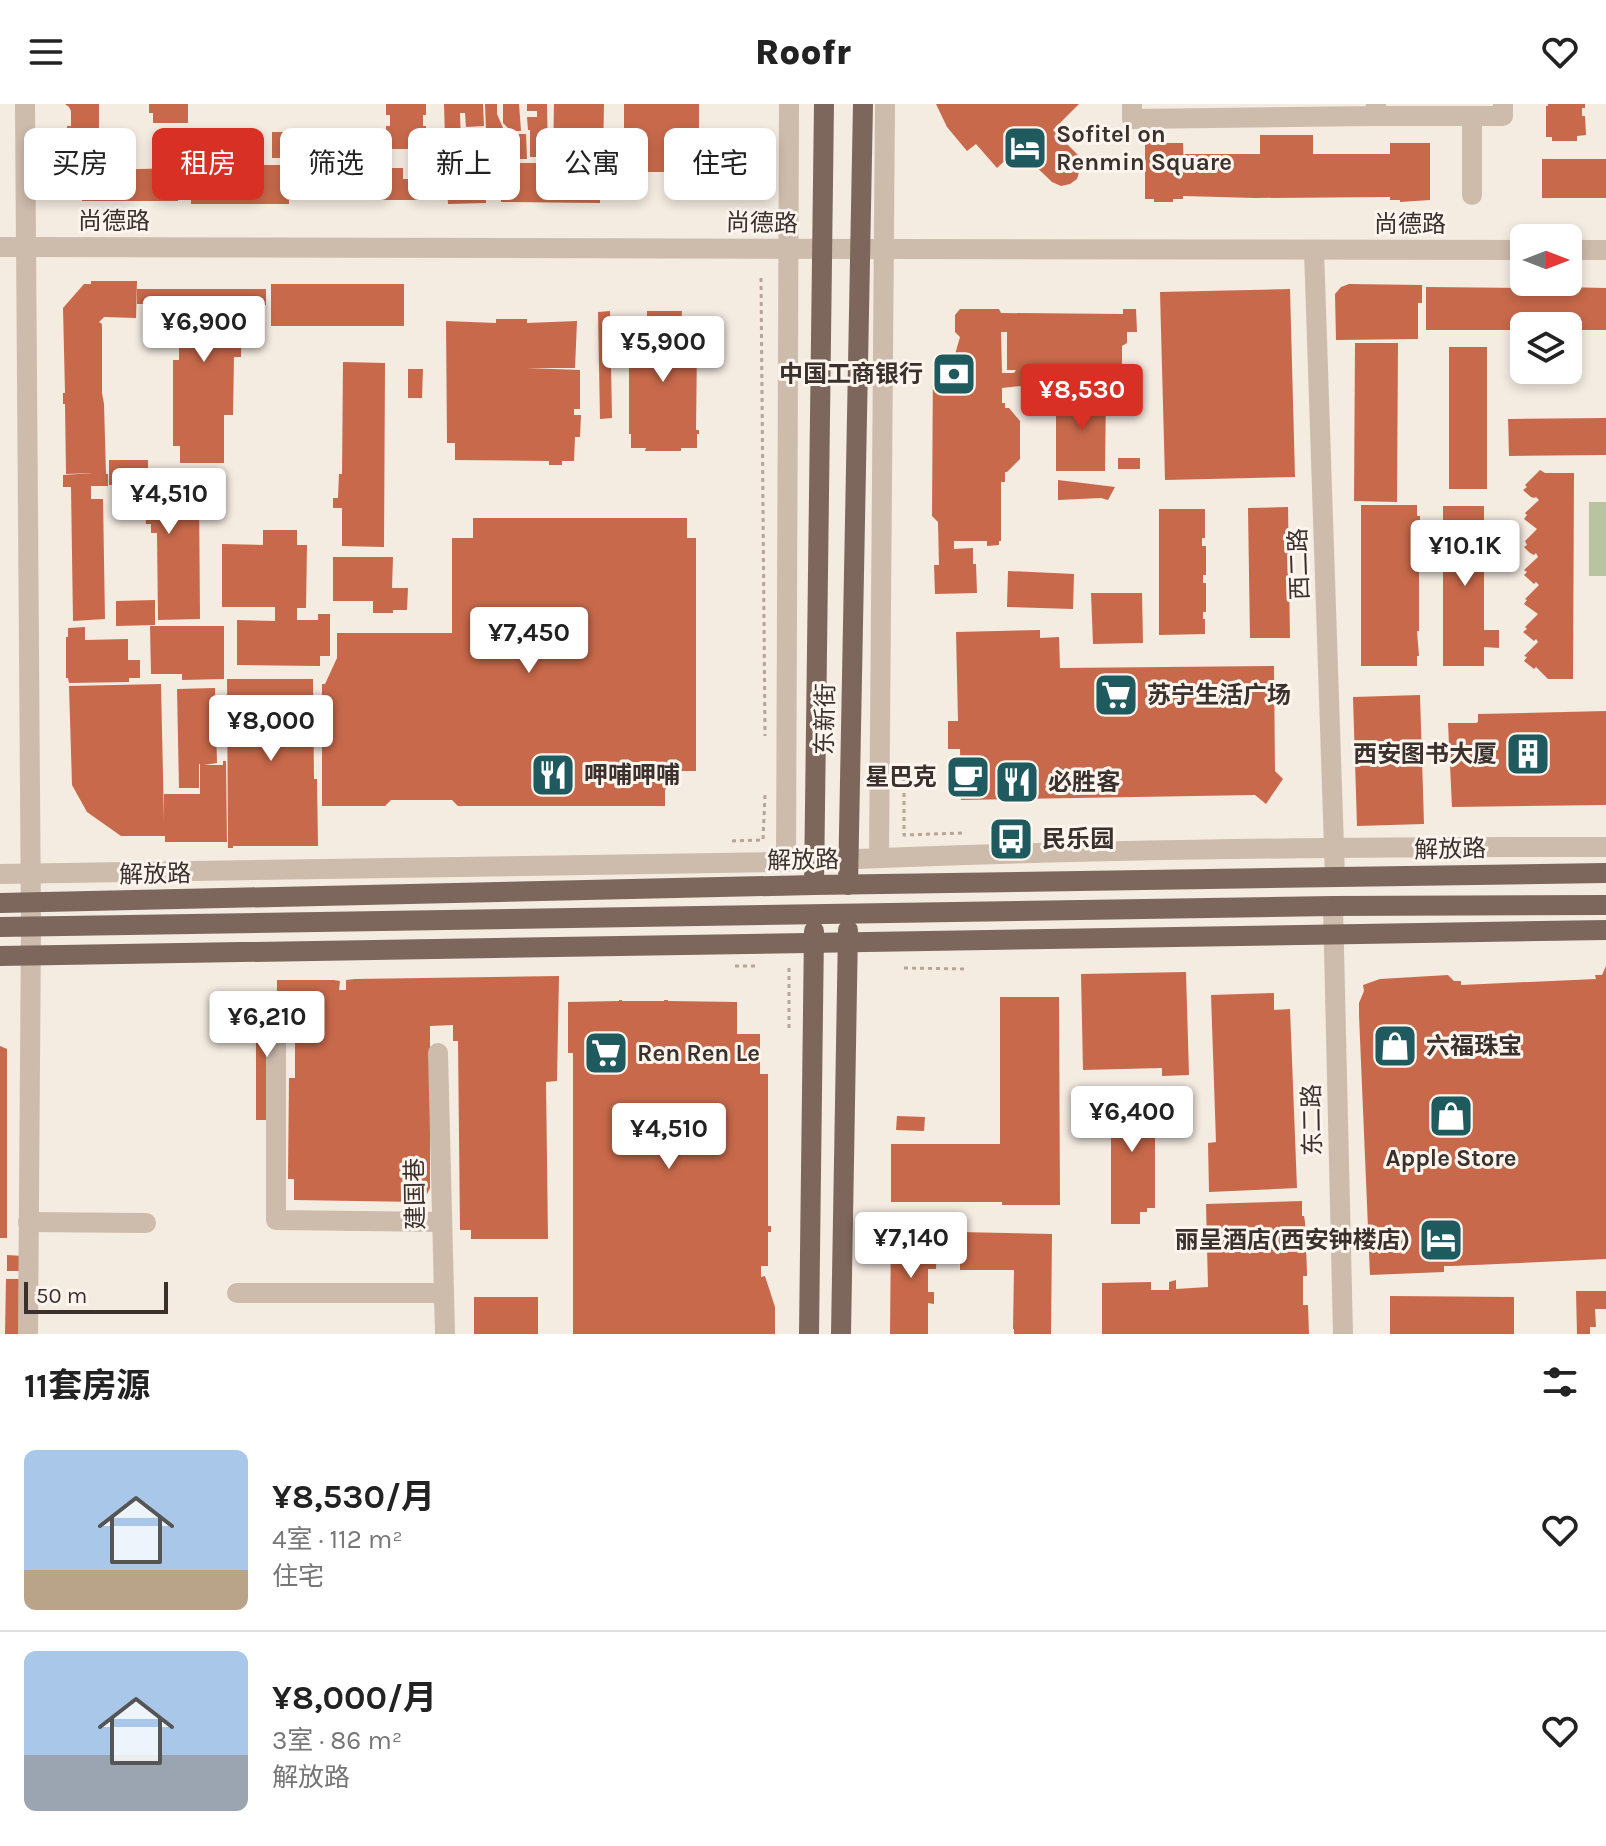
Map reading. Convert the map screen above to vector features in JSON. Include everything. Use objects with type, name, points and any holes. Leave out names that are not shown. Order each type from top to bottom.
[{"type":"main road","name":"东新街","points":[[814,885],[824,104]]},
{"type":"main road","name":"东新街","points":[[848,885],[863,104]]},
{"type":"main road","name":"解放路","points":[[0,903],[814,885],[1606,873]]},
{"type":"main road","name":"解放路","points":[[0,927],[1333,906],[1606,905]]},
{"type":"main road","name":"东新街","points":[[841,1334],[848,914]]},
{"type":"main road","name":"东新街","points":[[809,1334],[814,915]]},
{"type":"main road","points":[[0,956],[1606,930]]},
{"type":"street","points":[[25,104],[31,926],[28,1334]]},
{"type":"street","points":[[786,862],[789,104]]},
{"type":"street","points":[[879,858],[885,104]]},
{"type":"street","points":[[1132,104],[1132,119],[1376,110],[1503,116],[1503,104]]},
{"type":"street","points":[[1472,116],[1472,195]]},
{"type":"street","name":"尚德路","points":[[0,247],[1510,250]]},
{"type":"street","name":"西二路","points":[[1314,250],[1335,877]]},
{"type":"street","points":[[1582,250],[1606,250]]},
{"type":"street","points":[[0,874],[786,862],[1335,847],[1606,847]]},
{"type":"street","name":"东新街","points":[[814,885],[814,915]]},
{"type":"street","name":"东新街","points":[[848,885],[848,914]]},
{"type":"street","name":"东二路","points":[[1333,906],[1343,1334]]},
{"type":"street","points":[[276,1036],[276,1220],[442,1222]]},
{"type":"street","name":"建国巷","points":[[438,1053],[445,1334]]},
{"type":"street","points":[[28,1222],[146,1223]]},
{"type":"street","points":[[237,1293],[444,1293]]},
{"type":"path","points":[[761,278],[765,745]]},
{"type":"path","points":[[904,769],[904,835],[963,833]]},
{"type":"path","points":[[763,840],[765,792]]},
{"type":"path","points":[[789,967],[789,1028]]},
{"type":"path","points":[[904,968],[968,969]]},
{"type":"green space","points":[[1589,502],[1606,502],[1606,576],[1589,576]]},
{"type":"building","points":[[65,104],[99,104],[99,128],[67,128],[71,126],[69,107]]},
{"type":"building","points":[[149,104],[188,104],[188,123],[153,123]]},
{"type":"building","points":[[386,104],[426,104],[423,126],[426,128],[408,128],[408,149],[392,149],[392,128],[386,128],[390,126],[390,115],[386,115]]},
{"type":"building","points":[[444,104],[483,104],[484,126],[466,127],[465,113],[460,113],[460,128],[445,128]]},
{"type":"building","points":[[485,104],[497,104],[497,114],[503,128],[486,128]]},
{"type":"building","points":[[503,104],[519,104],[521,131],[520,128],[508,128],[503,123]]},
{"type":"building","points":[[527,104],[547,104],[547,128],[536,128],[536,157],[530,157],[527,117],[537,117],[537,111],[527,111]]},
{"type":"building","points":[[554,104],[604,104],[604,128],[554,128]]},
{"type":"building","points":[[624,104],[699,104],[699,128],[664,128],[664,172],[648,172],[648,128],[624,128]]},
{"type":"building","name":"Sofitel on Renmin Square","points":[[936,104],[1079,104],[1053,130],[1079,156],[1081,166],[1077,179],[1061,186],[1052,182],[1026,157],[1023,163],[1012,154],[997,168],[976,144],[967,151],[947,127]]},
{"type":"building","points":[[1548,104],[1585,104],[1582,116],[1585,116],[1586,135],[1577,136],[1577,141],[1552,141],[1552,137],[1546,137]]},
{"type":"building","points":[[272,132],[280,132],[280,158],[272,158]]},
{"type":"building","points":[[520,134],[526,134],[527,159],[520,159]]},
{"type":"building","points":[[1260,135],[1313,135],[1313,154],[1390,154],[1390,143],[1430,143],[1430,200],[1400,202],[1390,200],[1390,197],[1183,196],[1183,199],[1173,199],[1173,202],[1145,199],[1145,143],[1183,143],[1184,168],[1185,154],[1260,154]]},
{"type":"building","points":[[1542,159],[1606,159],[1606,198],[1542,198]]},
{"type":"building","points":[[520,163],[536,163],[536,200],[600,200],[600,203],[501,202],[520,200]]},
{"type":"building","points":[[264,165],[280,165],[280,200],[289,200],[289,204],[191,204],[191,200],[264,200]]},
{"type":"building","points":[[392,168],[403,168],[403,179],[408,179],[408,200],[392,200]]},
{"type":"building","points":[[136,169],[152,169],[152,200],[178,201],[82,201],[136,200]]},
{"type":"building","points":[[448,200],[486,200],[486,203],[448,204]]},
{"type":"building","points":[[91,281],[137,281],[136,318],[104,317],[99,322],[102,324],[102,393],[108,486],[91,486],[91,499],[103,499],[105,619],[73,621],[71,487],[63,487],[63,475],[93,473],[66,474],[63,308],[84,284],[91,284]]},
{"type":"building","points":[[271,284],[404,284],[404,326],[271,326]]},
{"type":"building","points":[[1349,284],[1422,285],[1422,303],[1418,303],[1418,339],[1336,340],[1335,294]]},
{"type":"building","points":[[1426,287],[1510,288],[1510,296],[1582,296],[1582,287],[1606,288],[1606,330],[1582,330],[1582,312],[1510,312],[1510,330],[1426,330]]},
{"type":"building","points":[[137,289],[266,289],[266,305],[242,305],[241,357],[234,357],[233,415],[224,415],[224,463],[180,463],[180,446],[173,446],[173,360],[179,360],[179,336],[174,336],[174,317],[179,317],[180,304],[137,304]]},
{"type":"building","points":[[1290,289],[1295,477],[1165,480],[1160,292]]},
{"type":"building","points":[[960,309],[999,309],[1001,313],[1123,314],[1123,309],[1136,309],[1137,332],[1127,332],[1127,343],[1122,346],[1122,368],[1118,370],[1039,370],[1037,393],[1021,386],[1002,388],[1002,403],[1020,421],[1020,459],[1005,472],[1005,482],[1001,482],[1001,541],[999,545],[987,546],[987,541],[954,541],[954,549],[973,548],[977,593],[935,594],[934,565],[939,565],[938,522],[932,516],[933,362],[938,358],[954,358],[960,337],[955,332],[955,315]],"holes":[[[1001,332],[1007,332],[1007,370],[1016,370],[1014,373],[1002,373]]]},
{"type":"building","points":[[610,311],[612,418],[600,419],[598,312]]},
{"type":"building","points":[[647,311],[682,311],[681,330],[697,330],[697,448],[645,451],[646,448],[631,448],[631,322],[647,322]]},
{"type":"building","points":[[496,319],[527,319],[527,323],[577,321],[575,368],[526,368],[580,370],[580,409],[574,409],[574,415],[581,415],[580,437],[575,437],[574,461],[549,465],[549,461],[455,460],[455,443],[447,443],[446,321],[496,323]]},
{"type":"building","points":[[1355,343],[1398,343],[1397,502],[1354,501]]},
{"type":"building","points":[[1449,347],[1487,347],[1487,489],[1449,489]]},
{"type":"building","points":[[343,362],[385,363],[384,547],[342,546],[342,508],[333,508],[333,498],[338,498],[339,474],[342,474]]},
{"type":"building","points":[[408,369],[423,369],[422,398],[408,398]]},
{"type":"building","points":[[1066,390],[1106,390],[1105,471],[1056,471],[1056,412],[1066,412]]},
{"type":"building","points":[[1606,418],[1606,455],[1509,456],[1508,419]]},
{"type":"building","points":[[1118,458],[1140,458],[1140,469],[1118,469]]},
{"type":"building","points":[[109,460],[148,460],[148,485],[206,485],[206,494],[199,494],[200,619],[158,620],[157,533],[151,533],[151,524],[146,524],[145,503],[132,503],[131,485],[109,485]]},
{"type":"building","points":[[1540,470],[1545,473],[1574,473],[1573,679],[1548,679],[1524,661],[1527,657],[1524,656],[1538,642],[1523,632],[1538,614],[1524,604],[1539,585],[1524,575],[1527,572],[1524,570],[1538,557],[1524,547],[1527,545],[1525,541],[1537,529],[1524,519],[1525,513],[1539,500],[1523,490]]},
{"type":"building","points":[[1058,480],[1115,487],[1108,500],[1058,500]]},
{"type":"building","points":[[1361,505],[1417,505],[1420,548],[1417,548],[1417,666],[1361,666]]},
{"type":"building","points":[[1443,506],[1484,506],[1484,630],[1499,630],[1499,648],[1484,647],[1484,666],[1443,666]]},
{"type":"building","points":[[1288,507],[1290,638],[1250,638],[1248,508]]},
{"type":"building","points":[[1159,509],[1205,509],[1202,546],[1206,546],[1206,575],[1203,575],[1203,583],[1206,583],[1206,612],[1203,612],[1205,634],[1159,635]]},
{"type":"building","points":[[473,518],[687,518],[687,538],[696,538],[696,771],[680,771],[665,790],[665,806],[458,806],[452,800],[391,800],[385,806],[322,806],[322,684],[325,684],[337,658],[337,633],[452,633],[452,538],[473,538]]},
{"type":"building","points":[[263,530],[297,530],[297,545],[307,545],[306,608],[297,608],[297,620],[318,620],[318,614],[330,614],[330,656],[320,656],[320,666],[237,665],[237,620],[275,621],[275,607],[222,607],[222,544],[263,545]]},
{"type":"building","points":[[333,557],[393,557],[392,588],[408,588],[407,610],[373,613],[373,601],[333,601]]},
{"type":"building","points":[[1008,571],[1074,574],[1073,609],[1007,607]]},
{"type":"building","points":[[1091,593],[1142,593],[1143,643],[1093,644]]},
{"type":"building","points":[[155,600],[155,625],[116,626],[116,601]]},
{"type":"building","points":[[150,626],[224,626],[224,679],[182,680],[182,674],[151,674]]},
{"type":"building","points":[[85,627],[85,640],[128,639],[128,660],[140,660],[140,678],[129,678],[129,682],[69,683],[66,678],[68,628]]},
{"type":"building","name":"苏宁生活广场","points":[[1040,630],[1040,638],[1059,637],[1060,668],[1274,666],[1275,771],[1283,779],[1266,804],[1255,795],[961,800],[960,749],[948,749],[948,721],[958,721],[956,632]]},
{"type":"building","points":[[227,679],[313,679],[318,846],[228,848]]},
{"type":"building","points":[[161,684],[164,822],[164,794],[200,794],[200,764],[199,788],[179,788],[177,689],[215,688],[217,763],[204,765],[223,765],[226,761],[227,842],[165,842],[165,836],[121,836],[87,812],[72,785],[69,686]]},
{"type":"building","points":[[1420,695],[1424,824],[1357,826],[1353,697]]},
{"type":"building","name":"西安图书大厦","points":[[1606,711],[1606,805],[1452,807],[1448,723],[1476,723],[1478,714]]},
{"type":"building","points":[[1606,966],[1606,1259],[1444,1266],[1444,1272],[1370,1275],[1359,1015],[1363,985],[1380,979],[1448,975],[1454,981],[1461,981],[1461,985],[1596,979],[1595,975],[1602,975]]},
{"type":"building","points":[[1186,972],[1189,1075],[1162,1076],[1162,1068],[1083,1070],[1081,974]]},
{"type":"building","points":[[559,976],[557,1081],[546,1082],[548,1239],[471,1239],[471,1230],[460,1230],[458,1041],[453,1041],[453,1025],[430,1026],[430,1188],[425,1198],[419,1202],[294,1200],[294,1179],[288,1179],[289,1078],[295,1078],[295,1004],[277,1003],[277,980],[334,980],[340,981],[339,990],[346,990],[346,980],[355,979]]},
{"type":"building","points":[[256,991],[275,991],[275,1052],[282,1120],[256,1120]]},
{"type":"building","points":[[1274,993],[1274,1010],[1290,1009],[1297,1188],[1209,1192],[1208,1143],[1216,1142],[1211,995]]},
{"type":"building","points":[[1000,997],[1059,997],[1060,1205],[891,1202],[891,1144],[1000,1144]]},
{"type":"building","points":[[568,1002],[737,1002],[737,1034],[760,1034],[760,1074],[768,1074],[768,1226],[771,1226],[771,1232],[768,1232],[768,1266],[761,1266],[761,1277],[765,1276],[775,1307],[775,1334],[573,1334],[573,1053],[568,1053]]},
{"type":"building","points":[[0,1046],[7,1049],[7,1238],[0,1238]]},
{"type":"building","points":[[1111,1089],[1155,1089],[1155,1208],[1140,1212],[1140,1224],[1111,1224]]},
{"type":"building","points":[[897,1116],[925,1117],[924,1131],[896,1130]]},
{"type":"building","points":[[1302,1201],[1307,1272],[1307,1276],[1303,1276],[1303,1305],[1308,1305],[1309,1334],[1102,1334],[1102,1283],[1151,1282],[1151,1290],[1169,1290],[1169,1282],[1176,1280],[1176,1289],[1208,1287],[1206,1204]]},
{"type":"building","points":[[891,1229],[937,1230],[936,1269],[928,1269],[928,1292],[934,1292],[934,1304],[928,1303],[928,1334],[890,1334]]},
{"type":"building","points":[[960,1232],[1052,1234],[1051,1334],[1014,1334],[1014,1270],[960,1270]]},
{"type":"building","points":[[7,1255],[22,1256],[22,1271],[7,1271]]},
{"type":"building","points":[[6,1279],[21,1279],[20,1334],[5,1334]]},
{"type":"building","points":[[1576,1291],[1606,1291],[1606,1309],[1595,1309],[1596,1327],[1590,1327],[1590,1334],[1577,1334]]},
{"type":"building","points":[[1390,1296],[1514,1297],[1514,1334],[1390,1334]]},
{"type":"building","points":[[474,1297],[538,1297],[538,1334],[474,1334]]},
{"type":"place","name":"Sofitel on Renmin Square","points":[[1025,148]]},
{"type":"place","name":"中国工商银行","points":[[954,374]]},
{"type":"place","name":"苏宁生活广场","points":[[1116,695]]},
{"type":"place","name":"西安图书大厦","points":[[1528,754]]},
{"type":"place","name":"呷哺呷哺","points":[[553,775]]},
{"type":"place","name":"星巴克","points":[[968,777]]},
{"type":"place","name":"必胜客","points":[[1017,782]]},
{"type":"place","name":"民乐园","points":[[1011,839]]},
{"type":"place","name":"六福珠宝","points":[[1395,1046]]},
{"type":"place","name":"Ren Ren Le","points":[[606,1053]]},
{"type":"place","name":"Apple Store","points":[[1451,1116]]},
{"type":"place","name":"丽呈酒店(西安钟楼店)","points":[[1441,1240]]}]
